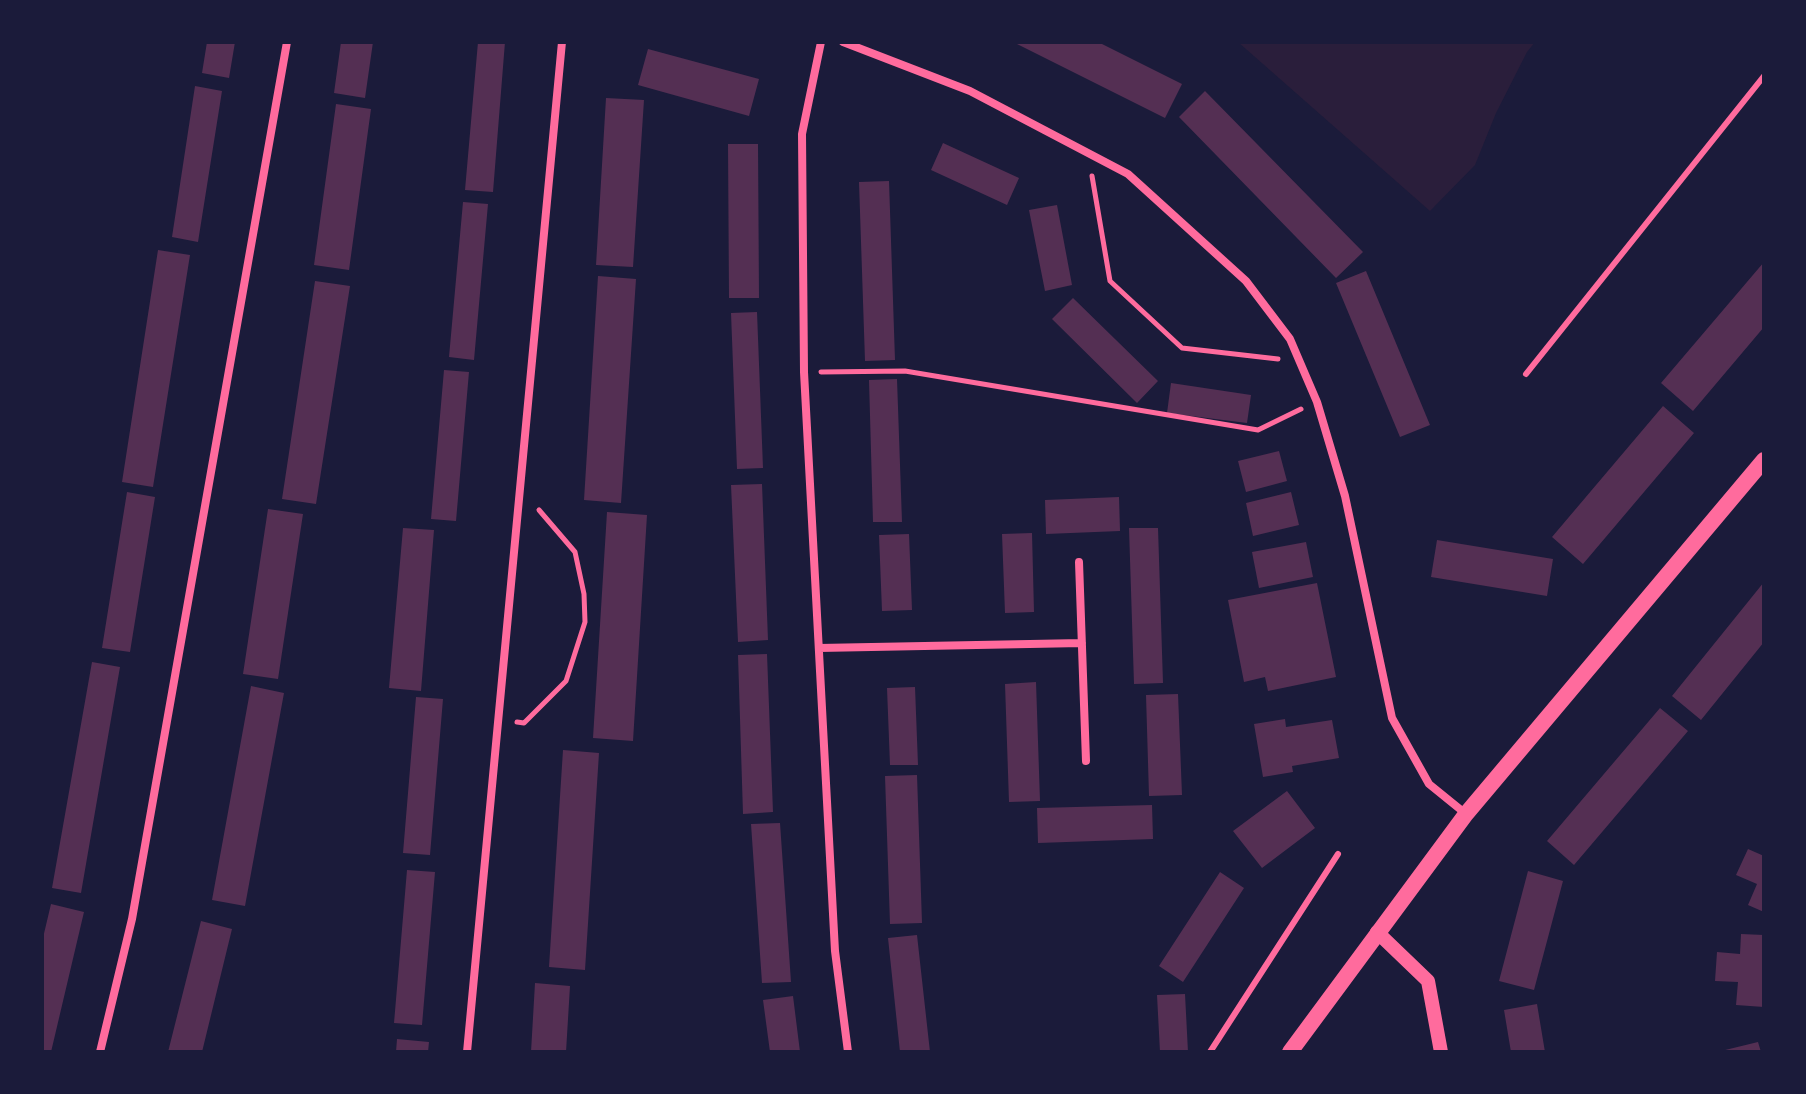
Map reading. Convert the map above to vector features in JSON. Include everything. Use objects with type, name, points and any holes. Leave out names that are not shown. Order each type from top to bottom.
[{"type":"main road","points":[[1290,1052],[1466,814],[1764,460]]},
{"type":"street","points":[[100,1052],[132,919],[287,42]]},
{"type":"street","points":[[467,1052],[562,42]]},
{"type":"street","points":[[821,42],[802,134],[804,372],[835,951],[848,1052]]},
{"type":"street","points":[[843,42],[970,91],[1128,174],[1246,281],[1290,339],[1317,402],[1345,496],[1392,718],[1429,784],[1466,814]]},
{"type":"street","points":[[1079,562],[1086,761]]},
{"type":"street","points":[[819,648],[1082,643]]},
{"type":"street","points":[[1377,932],[1428,981],[1441,1052]]},
{"type":"lane","points":[[1526,374],[1764,76]]},
{"type":"lane","points":[[1210,1052],[1338,854]]},
{"type":"path","points":[[1088,153],[1110,281],[1182,348],[1299,361]]},
{"type":"path","points":[[804,372],[905,371],[1258,430],[1317,402]]},
{"type":"path","points":[[498,720],[524,723],[566,681],[585,622],[584,594],[575,552],[539,510],[518,508]]},
{"type":"shaded area","points":[[1238,42],[1535,42],[1496,113],[1475,165],[1430,211]]},
{"type":"building","points":[[207,42],[235,42],[229,78],[202,73]]},
{"type":"building","points":[[341,42],[373,42],[365,98],[334,93]]},
{"type":"building","points":[[478,42],[505,42],[493,192],[465,190]]},
{"type":"building","points":[[1013,42],[1098,42],[1182,84],[1165,118]]},
{"type":"building","points":[[648,49],[759,79],[749,116],[638,85]]},
{"type":"building","points":[[195,86],[222,91],[198,242],[172,237]]},
{"type":"building","points":[[1205,91],[1363,252],[1336,278],[1179,117]]},
{"type":"building","points":[[606,98],[644,100],[633,267],[596,265]]},
{"type":"building","points":[[336,104],[371,109],[349,270],[314,265]]},
{"type":"building","points":[[943,143],[1019,178],[1007,205],[931,170]]},
{"type":"building","points":[[728,144],[758,144],[759,298],[729,298]]},
{"type":"building","points":[[889,181],[895,360],[865,361],[859,182]]},
{"type":"building","points":[[463,202],[488,204],[474,360],[449,357]]},
{"type":"building","points":[[1057,205],[1072,285],[1045,291],[1029,210]]},
{"type":"building","points":[[158,250],[190,255],[153,487],[122,482]]},
{"type":"building","points":[[1764,262],[1764,327],[1693,411],[1661,383]]},
{"type":"building","points":[[1366,271],[1430,425],[1400,437],[1336,283]]},
{"type":"building","points":[[598,276],[636,279],[621,503],[584,500]]},
{"type":"building","points":[[315,281],[350,286],[316,504],[282,499]]},
{"type":"building","points":[[1073,298],[1158,381],[1137,403],[1052,319]]},
{"type":"building","points":[[757,312],[763,468],[737,469],[731,313]]},
{"type":"building","points":[[444,370],[469,372],[456,521],[431,519]]},
{"type":"building","points":[[897,379],[902,522],[873,522],[869,380]]},
{"type":"building","points":[[1171,383],[1251,395],[1247,423],[1167,413]]},
{"type":"building","points":[[1663,406],[1694,433],[1583,564],[1552,537]]},
{"type":"building","points":[[1279,451],[1287,481],[1246,492],[1238,461]]},
{"type":"building","points":[[762,484],[768,640],[738,642],[731,485]]},
{"type":"building","points":[[127,492],[155,497],[130,652],[102,648]]},
{"type":"building","points":[[1291,492],[1299,525],[1253,536],[1246,503]]},
{"type":"building","points":[[1119,497],[1120,531],[1046,534],[1045,500]]},
{"type":"building","points":[[268,509],[303,514],[278,679],[243,674]]},
{"type":"building","points":[[607,512],[647,515],[633,741],[593,738]]},
{"type":"building","points":[[403,528],[434,530],[421,691],[389,688]]},
{"type":"building","points":[[1129,528],[1158,528],[1163,683],[1134,684]]},
{"type":"building","points":[[1032,533],[1034,612],[1005,613],[1002,534]]},
{"type":"building","points":[[909,534],[912,610],[882,611],[879,535]]},
{"type":"building","points":[[1437,540],[1553,559],[1547,596],[1431,577]]},
{"type":"building","points":[[1306,542],[1313,577],[1259,588],[1252,552]]},
{"type":"building","points":[[1764,582],[1764,642],[1701,720],[1672,696]]},
{"type":"building","points":[[1317,583],[1336,677],[1268,691],[1265,677],[1244,682],[1228,600]]},
{"type":"building","points":[[767,654],[773,812],[743,814],[738,655]]},
{"type":"building","points":[[92,662],[120,667],[81,893],[52,888]]},
{"type":"building","points":[[1036,682],[1040,801],[1009,802],[1005,684]]},
{"type":"building","points":[[251,686],[284,693],[245,906],[212,900]]},
{"type":"building","points":[[915,687],[918,765],[890,765],[887,688]]},
{"type":"building","points":[[1178,694],[1182,795],[1149,796],[1146,695]]},
{"type":"building","points":[[416,697],[443,699],[430,855],[403,853]]},
{"type":"building","points":[[1660,708],[1688,731],[1574,865],[1547,841]]},
{"type":"building","points":[[1285,719],[1286,727],[1332,720],[1339,758],[1292,766],[1293,772],[1263,777],[1254,724]]},
{"type":"building","points":[[563,750],[599,753],[585,970],[549,967]]},
{"type":"building","points":[[917,775],[922,923],[890,924],[885,776]]},
{"type":"building","points":[[1287,791],[1315,828],[1262,868],[1233,831]]},
{"type":"building","points":[[1152,805],[1153,839],[1038,843],[1037,808]]},
{"type":"building","points":[[780,823],[791,982],[762,983],[751,824]]},
{"type":"building","points":[[1748,849],[1764,856],[1764,912],[1748,905],[1757,884],[1736,875]]},
{"type":"building","points":[[407,870],[435,872],[422,1025],[394,1023]]},
{"type":"building","points":[[1528,871],[1563,881],[1534,990],[1499,981]]},
{"type":"building","points":[[1220,872],[1244,888],[1183,982],[1159,966]]},
{"type":"building","points":[[51,904],[84,912],[51,1052],[42,1052],[42,942]]},
{"type":"building","points":[[201,921],[232,929],[202,1052],[168,1052]]},
{"type":"building","points":[[1741,934],[1764,935],[1764,1007],[1736,1005],[1738,982],[1715,981],[1717,952],[1740,954]]},
{"type":"building","points":[[917,935],[930,1052],[900,1052],[888,938]]},
{"type":"building","points":[[535,983],[570,986],[566,1052],[531,1052]]},
{"type":"building","points":[[1185,994],[1188,1052],[1160,1052],[1157,995]]},
{"type":"building","points":[[793,996],[800,1052],[770,1052],[763,1000]]},
{"type":"building","points":[[1537,1004],[1545,1052],[1511,1052],[1504,1010]]},
{"type":"building","points":[[397,1039],[429,1042],[428,1052],[396,1052]]},
{"type":"building","points":[[1758,1042],[1761,1052],[1721,1052],[1721,1051]]}]
